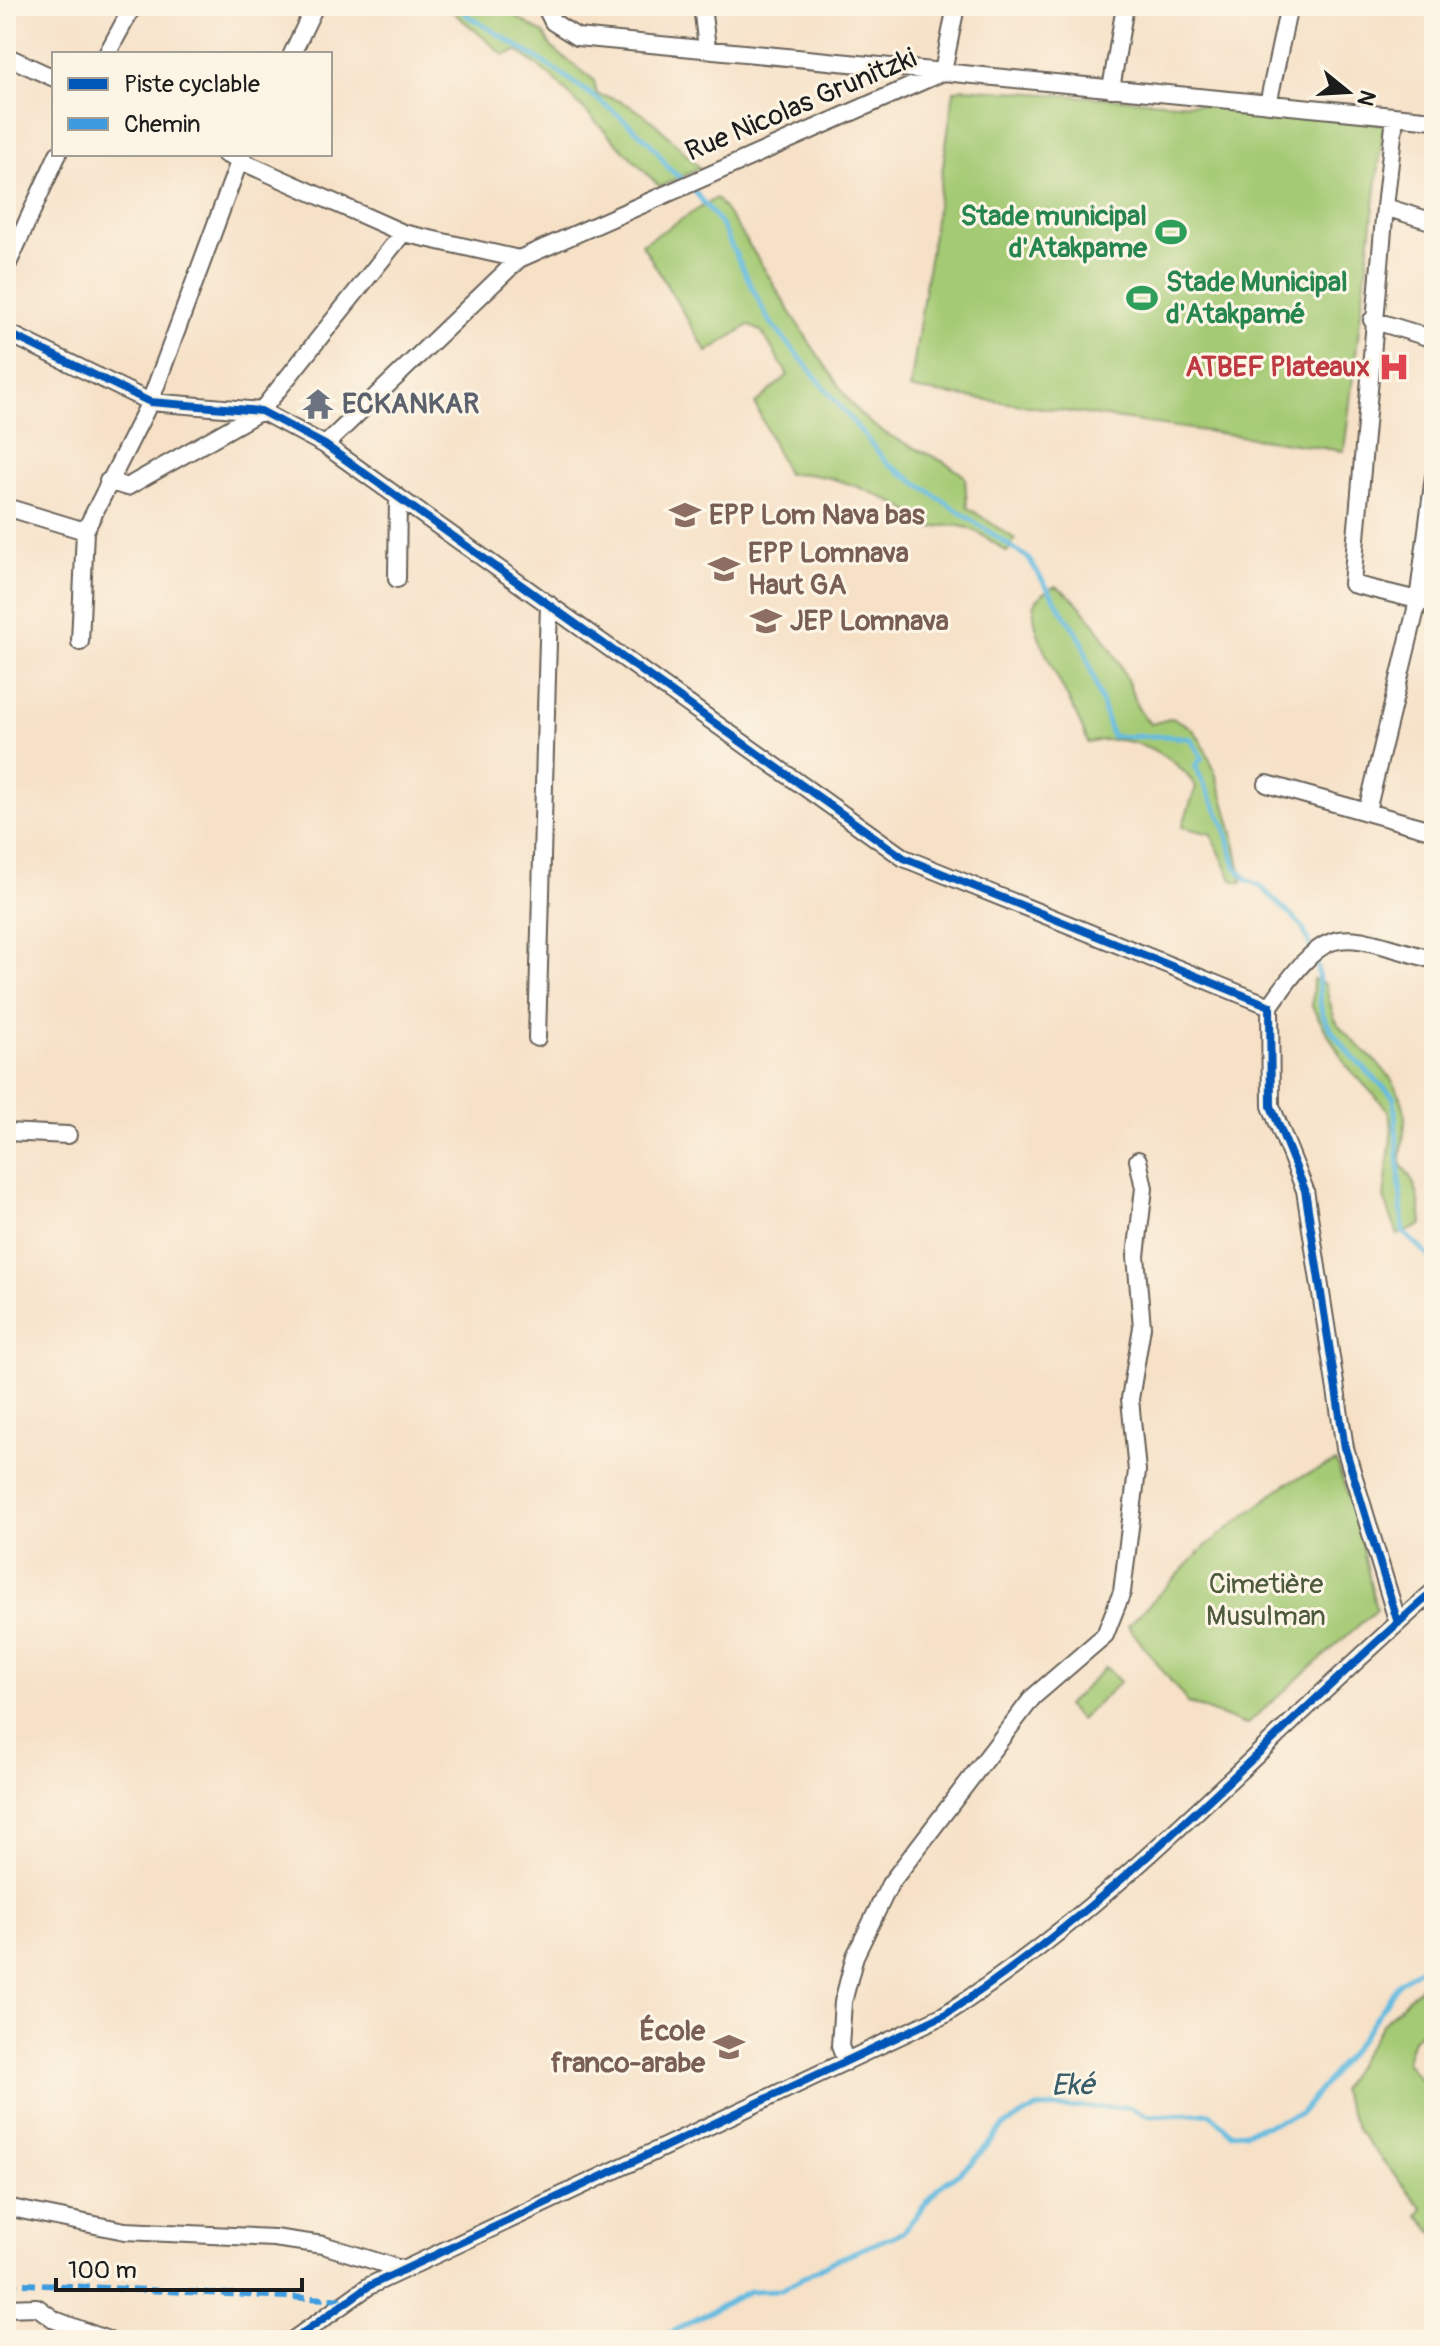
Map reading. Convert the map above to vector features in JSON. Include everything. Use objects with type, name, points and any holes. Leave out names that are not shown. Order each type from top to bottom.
[{"type":"street","points":[[108,52],[133,6]]},
{"type":"street","points":[[293,52],[315,6]]},
{"type":"street","points":[[545,6],[553,22],[577,37],[943,72],[956,6]]},
{"type":"street","points":[[702,6],[707,48]]},
{"type":"street","points":[[1111,89],[1125,6]]},
{"type":"street","points":[[1268,104],[1289,6]]},
{"type":"street","points":[[6,56],[52,77]]},
{"type":"street","name":"Rue Nicolas Grunitzki","points":[[325,445],[519,259],[943,72],[1434,120]]},
{"type":"street","points":[[1395,117],[1372,320],[1352,584],[1426,602]]},
{"type":"street","points":[[6,268],[57,156]]},
{"type":"street","points":[[80,642],[85,531],[150,402],[235,156],[403,233],[519,259]]},
{"type":"street","points":[[1385,207],[1434,222]]},
{"type":"street","points":[[108,481],[127,487],[261,411],[403,233]]},
{"type":"street","points":[[1372,320],[1434,339]]},
{"type":"street","points":[[6,332],[150,402],[261,411],[325,445],[904,858],[1270,1006]]},
{"type":"street","points":[[1367,811],[1426,602],[1434,476]]},
{"type":"street","points":[[397,579],[398,497]]},
{"type":"street","points":[[6,507],[85,531]]},
{"type":"street","points":[[537,1038],[549,604]]},
{"type":"street","points":[[1267,784],[1434,831]]},
{"type":"street","points":[[1398,1623],[1345,1448],[1305,1190],[1271,1106],[1270,1006],[1309,955],[1333,939],[1350,937],[1434,960]]},
{"type":"street","points":[[6,1132],[68,1135]]},
{"type":"street","points":[[846,2062],[840,2046],[843,2002],[855,1956],[890,1884],[1016,1716],[1033,1697],[1105,1635],[1122,1592],[1137,1471],[1130,1399],[1142,1327],[1136,1256],[1144,1188],[1138,1160]]},
{"type":"street","points":[[293,2340],[369,2286],[401,2269],[944,2015],[1048,1941],[1154,1851],[1434,1591]]},
{"type":"street","points":[[6,2207],[125,2231],[259,2237],[323,2245],[401,2269]]},
{"type":"street","points":[[6,2308],[37,2307],[55,2320],[108,2340]]},
{"type":"green space","points":[[446,6],[499,6],[544,34],[552,48],[594,80],[597,95],[613,98],[641,112],[700,168],[660,187],[552,77],[518,51],[504,55]]},
{"type":"green space","name":"Stade Municipal d'Atakpamé","points":[[963,88],[1206,105],[1384,124],[1344,451],[910,389],[954,91]]},
{"type":"green space","points":[[716,198],[814,349],[861,415],[887,434],[954,468],[965,477],[967,507],[1015,539],[1007,552],[964,527],[931,528],[901,507],[863,489],[823,477],[787,474],[755,404],[788,375],[762,332],[749,325],[707,352],[642,244]]},
{"type":"green space","points":[[1055,586],[1075,601],[1104,638],[1145,718],[1151,724],[1173,718],[1192,729],[1202,744],[1225,803],[1242,883],[1232,880],[1211,834],[1182,827],[1196,787],[1175,764],[1163,755],[1134,743],[1103,740],[1088,743],[1046,655],[1035,621],[1037,600]]},
{"type":"green space","points":[[1313,979],[1325,984],[1338,1024],[1384,1070],[1403,1104],[1405,1119],[1401,1165],[1417,1193],[1422,1225],[1398,1235],[1384,1198],[1392,1128],[1388,1110],[1346,1065],[1312,1007]]},
{"type":"green space","name":"Cimetière Musulman","points":[[1336,1462],[1357,1521],[1376,1610],[1246,1725],[1188,1703],[1128,1626],[1206,1546],[1287,1483]]},
{"type":"green space","points":[[1106,1667],[1120,1682],[1080,1720],[1066,1706]]},
{"type":"green space","points":[[1434,1973],[1434,2016],[1413,2039],[1406,2061],[1434,2097],[1434,2233],[1418,2215],[1423,2209],[1358,2131],[1340,2090],[1383,2023]]},
{"type":"waterway","points":[[463,6],[465,14],[560,73],[627,122],[685,181]]},
{"type":"waterway","points":[[692,188],[720,223],[768,319],[887,463],[1028,558],[1082,641],[1112,736],[1191,739],[1202,758],[1195,766],[1224,824],[1236,867],[1302,926],[1311,949]]},
{"type":"waterway","points":[[1315,958],[1321,1008],[1329,1026],[1355,1059],[1394,1097],[1403,1232],[1430,1257],[1434,1299]]},
{"type":"waterway","name":"Eké","points":[[657,2340],[749,2291],[781,2290],[835,2260],[903,2232],[938,2188],[972,2163],[1004,2126],[1037,2108],[1128,2107],[1150,2116],[1210,2113],[1231,2133],[1245,2132],[1300,2114],[1360,2040],[1400,1982],[1434,1960]]},
{"type":"marked path","points":[[6,2283],[348,2300]]},
{"type":"cycle path","points":[[6,332],[150,402],[261,411],[325,445],[904,858],[1270,1006],[1271,1106],[1305,1190],[1345,1448],[1398,1623]]},
{"type":"cycle path","points":[[293,2340],[369,2286],[944,2015],[1011,1969],[1075,1919],[1196,1812],[1434,1591]]},
{"type":"place","name":"Stade municipal d'Atakpame","points":[[1171,232]]},
{"type":"place","name":"Stade Municipal d'Atakpamé","points":[[1142,298]]},
{"type":"place","name":"ATBEF Plateaux","points":[[1394,367]]},
{"type":"place","name":"ECKANKAR","points":[[318,404]]},
{"type":"place","name":"EPP Lom Nava bas","points":[[685,515]]},
{"type":"place","name":"EPP Lomnava Haut GA","points":[[724,569]]},
{"type":"place","name":"JEP Lomnava","points":[[766,621]]},
{"type":"place","name":"École franco-arabe","points":[[729,2047]]}]
